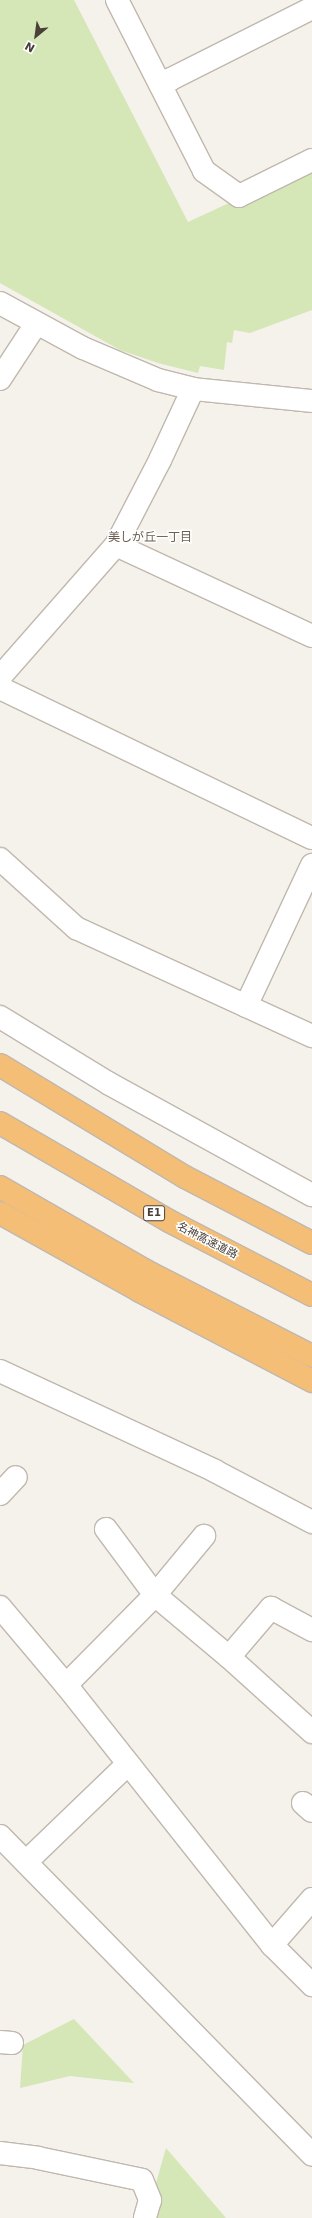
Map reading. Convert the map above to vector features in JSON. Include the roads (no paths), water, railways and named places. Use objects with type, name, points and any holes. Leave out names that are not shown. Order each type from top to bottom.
[{"type":"highway","points":[[0,1065],[185,1177],[312,1243]]},
{"type":"highway","name":"名神高速道路","points":[[0,1123],[169,1221],[312,1295]]},
{"type":"highway","points":[[0,1187],[146,1270],[312,1356]]},
{"type":"highway","points":[[0,1213],[140,1291],[312,1381]]},
{"type":"street","points":[[117,0],[204,171],[239,196],[312,160]]},
{"type":"street","points":[[161,86],[171,79],[312,8]]},
{"type":"street","points":[[0,303],[82,348],[158,380],[193,389],[312,401]]},
{"type":"street","points":[[0,379],[36,324]]},
{"type":"street","points":[[193,389],[160,460],[116,545],[2,675],[312,838]]},
{"type":"street","points":[[116,545],[312,636]]},
{"type":"street","points":[[0,858],[76,928],[312,1036]]},
{"type":"street","points":[[246,1006],[312,865]]},
{"type":"street","points":[[0,1017],[108,1083],[312,1195]]},
{"type":"street","points":[[0,1371],[215,1471],[312,1522]]},
{"type":"street","points":[[0,1494],[16,1477]]},
{"type":"street","points":[[106,1529],[155,1595],[229,1657],[312,1732]]},
{"type":"street","points":[[66,1685],[155,1595],[204,1536]]},
{"type":"street","points":[[0,1608],[66,1685],[272,1945],[312,1985]]},
{"type":"street","points":[[229,1657],[271,1608],[312,1630]]},
{"type":"street","points":[[26,1862],[128,1764]]},
{"type":"street","points":[[0,1836],[310,2148]]},
{"type":"street","points":[[272,1945],[312,1899]]},
{"type":"street","points":[[0,2152],[38,2158],[142,2180],[150,2200],[145,2218]]},
{"type":"district","name":"美しが丘一丁目","points":[[150,538]]}]
